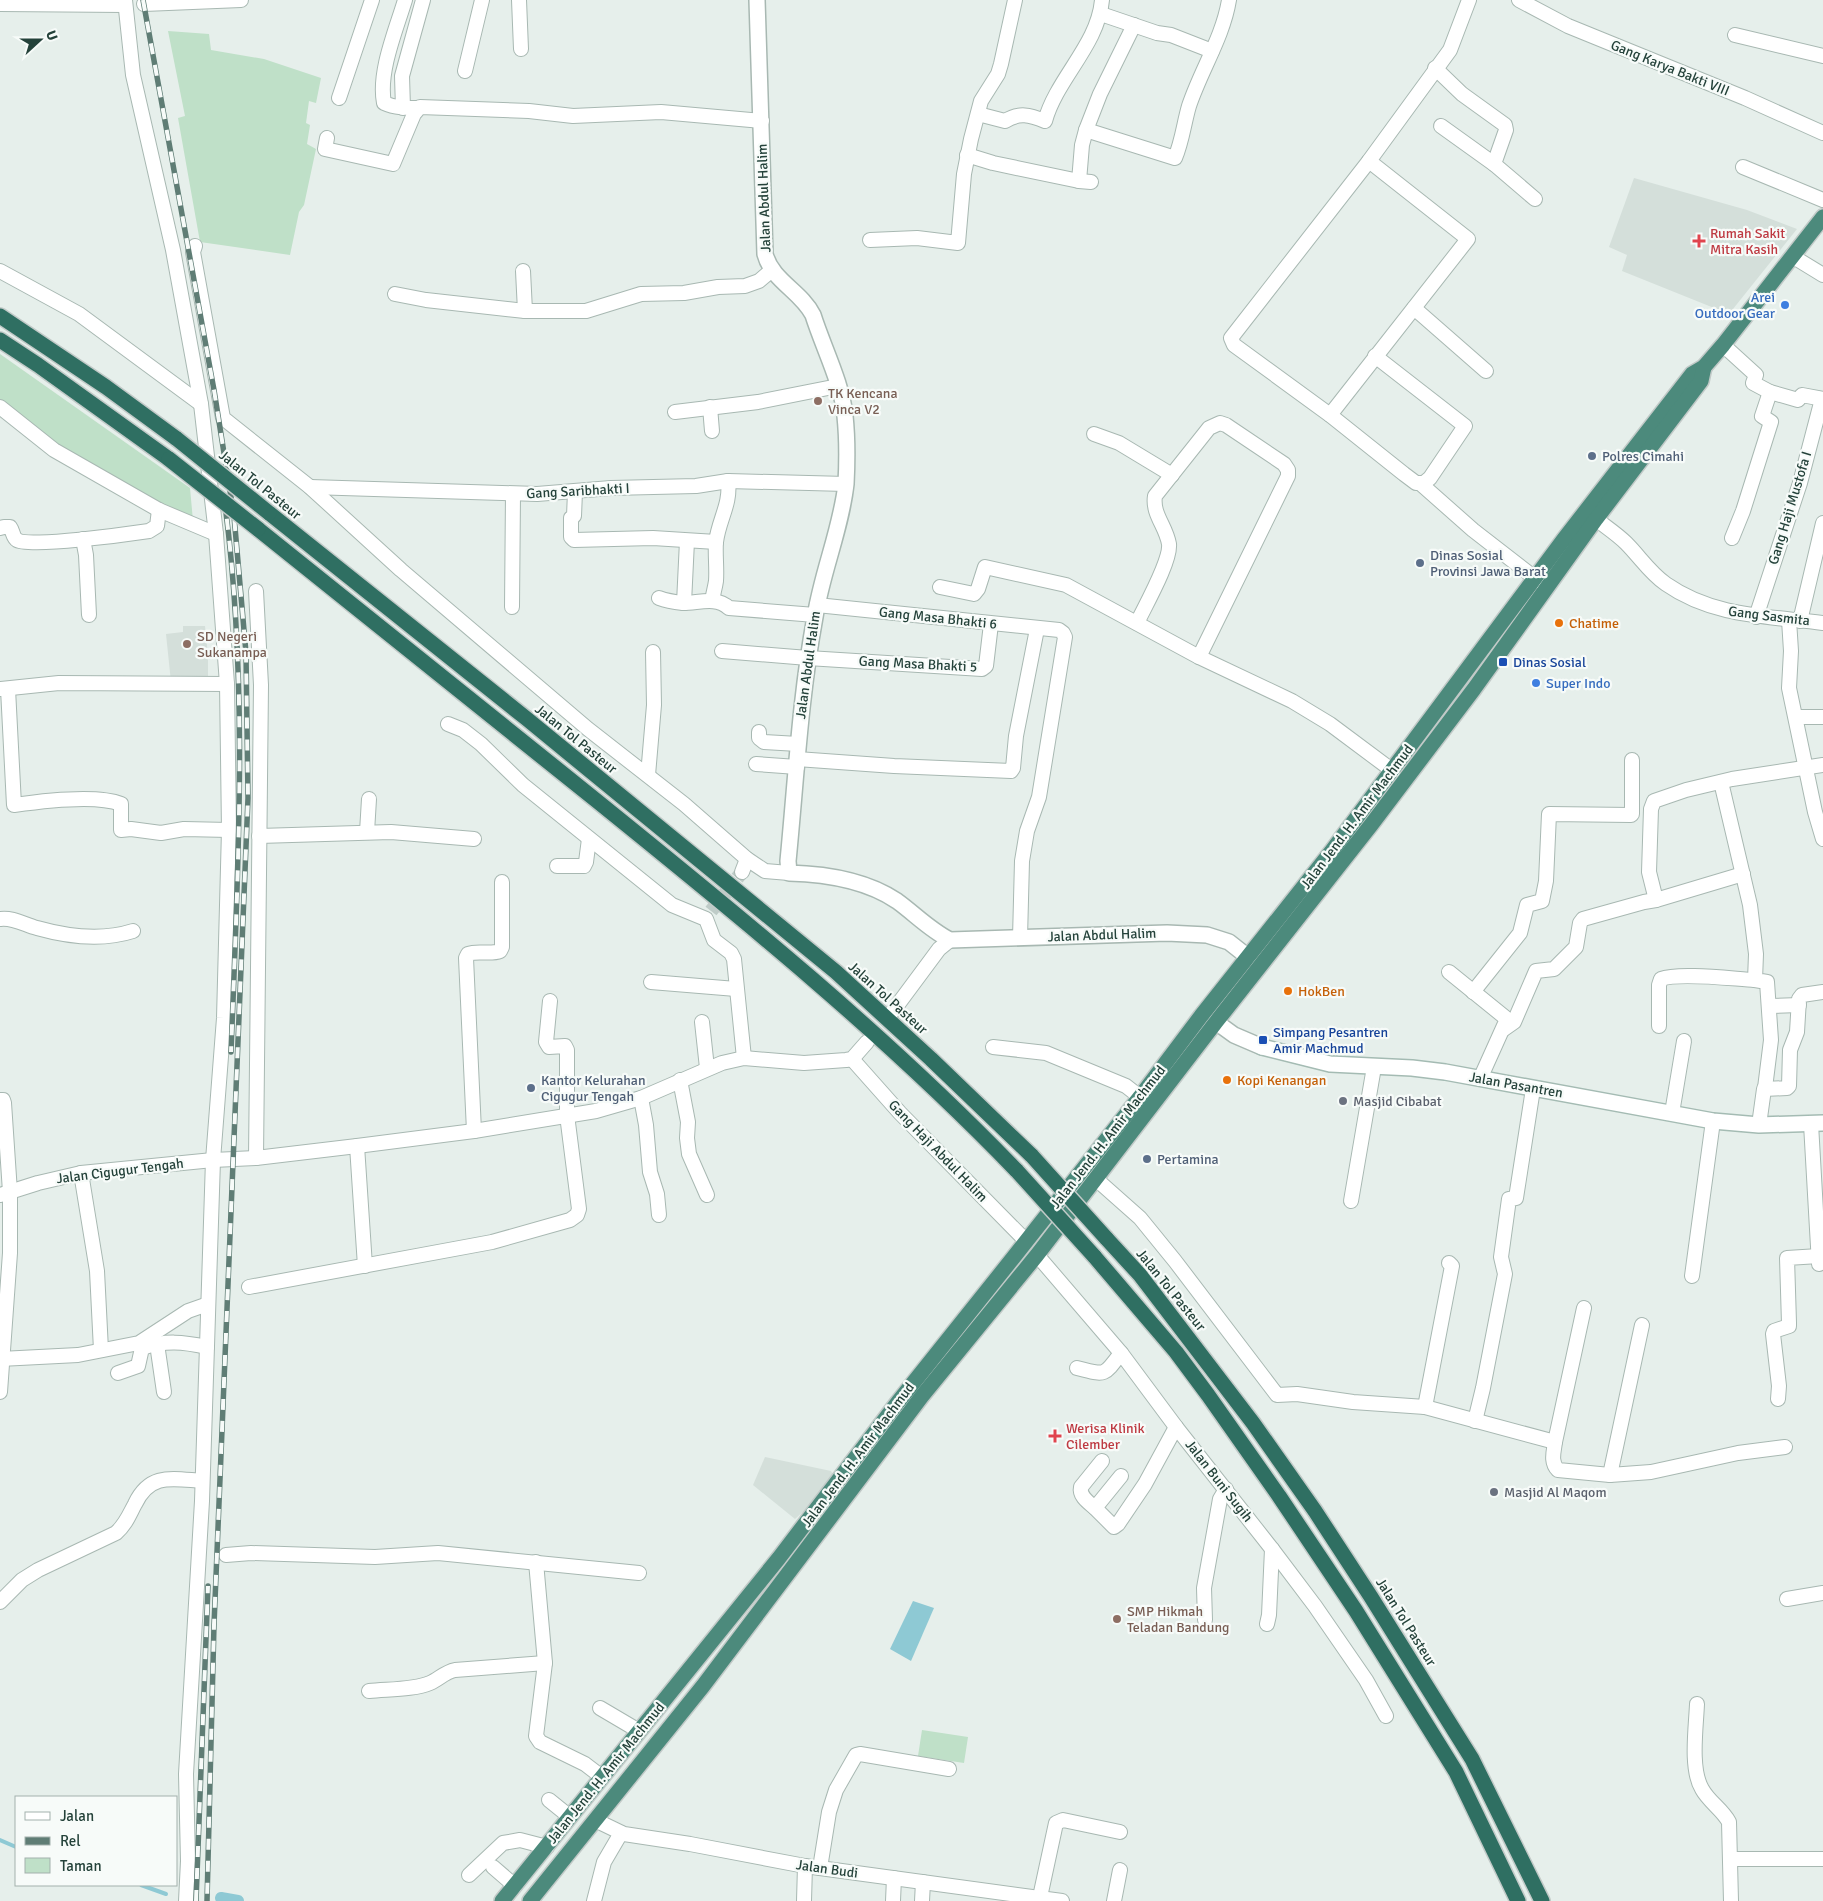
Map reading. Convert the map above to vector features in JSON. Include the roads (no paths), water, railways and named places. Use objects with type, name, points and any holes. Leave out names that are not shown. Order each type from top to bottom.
[{"type":"highway","name":"Jalan Jend. H. Amir Machmud","points":[[502,1901],[779,1558],[898,1402],[1140,1096],[1393,771],[1535,578],[1692,374],[1704,367],[1723,345],[1823,217]]},
{"type":"highway","name":"Jalan Tol Pasteur","points":[[0,316],[106,387],[177,439],[608,785],[836,972],[931,1058],[1032,1156],[1140,1275],[1247,1415],[1315,1511],[1472,1759],[1542,1901]]},
{"type":"highway","points":[[0,340],[169,459],[737,914],[826,990],[915,1071],[1016,1171],[1094,1256],[1165,1338],[1208,1395],[1279,1496],[1356,1611],[1456,1772],[1518,1901]]},
{"type":"highway","name":"Jalan Jend. H. Amir Machmud","points":[[530,1901],[703,1686],[901,1423],[1038,1255],[1216,1022],[1371,825],[1548,588],[1596,519],[1701,381],[1704,367]]},
{"type":"highway","points":[[596,801],[608,785]]},
{"type":"highway","points":[[686,1674],[703,1686]]},
{"type":"street","points":[[144,4],[160,1],[241,0]]},
{"type":"street","points":[[339,98],[372,0]]},
{"type":"street","points":[[405,0],[385,69],[382,94],[384,103],[403,108],[529,111],[573,116],[661,112],[762,121]]},
{"type":"street","points":[[403,108],[402,76],[423,0]]},
{"type":"street","points":[[465,71],[482,0]]},
{"type":"street","points":[[519,0],[521,49]]},
{"type":"street","name":"Jalan Abdul Halim","points":[[758,0],[765,254],[772,270],[808,305],[813,315],[838,386],[845,416],[846,484],[816,610],[808,658],[788,861],[789,874]]},
{"type":"street","points":[[870,240],[917,238],[958,243],[967,155],[981,101],[998,74],[1015,0]]},
{"type":"street","points":[[1086,130],[1175,158],[1179,150],[1189,106],[1212,51],[1229,0]]},
{"type":"street","points":[[1469,0],[1450,50],[1435,68],[1369,161],[1230,338],[1234,345],[1330,415],[1404,474],[1421,484],[1473,530],[1548,588]]},
{"type":"street","name":"Gang Karya Bakti VIII","points":[[1519,0],[1568,26],[1745,98],[1823,134]]},
{"type":"street","points":[[0,4],[125,2],[132,76],[173,250],[201,404],[216,534],[227,684],[229,830],[224,1018],[213,1160],[202,1481],[186,1774],[188,1861],[186,1901]]},
{"type":"street","points":[[978,114],[1005,121],[1014,115],[1038,118],[1045,121],[1049,105],[1077,61],[1101,7],[1134,25],[1171,35],[1212,51]]},
{"type":"street","points":[[967,155],[993,163],[1085,182],[1082,146],[1086,130],[1102,89],[1134,25]]},
{"type":"street","points":[[1735,35],[1823,56]]},
{"type":"street","points":[[1435,68],[1462,94],[1504,125],[1506,130],[1494,164]]},
{"type":"street","points":[[328,138],[325,149],[393,164],[418,108]]},
{"type":"street","points":[[1441,126],[1494,164],[1535,199]]},
{"type":"street","points":[[1330,415],[1468,238],[1369,161]]},
{"type":"street","points":[[1743,167],[1823,200]]},
{"type":"street","points":[[195,246],[193,252],[223,418],[310,487],[401,570],[588,729],[684,804],[747,859],[765,871],[829,876],[871,888],[896,900],[938,934],[950,940],[939,949],[893,1011]]},
{"type":"street","points":[[1792,256],[1823,275]]},
{"type":"street","points":[[396,294],[426,300],[525,310],[586,311],[641,294],[684,293],[745,286],[759,281],[772,270]]},
{"type":"street","points":[[0,271],[79,314],[201,404]]},
{"type":"street","points":[[523,271],[525,310]]},
{"type":"street","points":[[1414,308],[1486,371]]},
{"type":"street","points":[[1723,345],[1756,375],[1753,383],[1770,392],[1798,400],[1802,395],[1822,399]]},
{"type":"street","points":[[1375,356],[1465,426],[1430,478],[1421,484]]},
{"type":"street","points":[[676,412],[758,402],[838,386]]},
{"type":"street","points":[[1732,538],[1743,511],[1772,422],[1762,416],[1770,392]]},
{"type":"street","name":"Gang Haji Mustofa I","points":[[1756,617],[1800,483],[1822,399]]},
{"type":"street","points":[[0,407],[54,450],[159,510],[216,534]]},
{"type":"street","points":[[710,407],[712,430]]},
{"type":"street","points":[[1136,623],[1168,556],[1167,538],[1154,504],[1156,496],[1209,428],[1220,423],[1235,430],[1284,464],[1288,470],[1288,476],[1218,621],[1199,656]]},
{"type":"street","points":[[1094,434],[1119,443],[1172,475]]},
{"type":"street","points":[[659,598],[684,603],[712,601],[716,581],[716,542],[721,516],[728,503],[728,481]]},
{"type":"street","name":"Gang Saribhakti I","points":[[310,487],[513,494],[575,492],[611,488],[696,486],[728,481],[846,484]]},
{"type":"street","points":[[575,492],[574,516],[571,518],[570,532],[570,537],[574,540],[645,538],[716,542]]},
{"type":"street","points":[[512,607],[513,494]]},
{"type":"street","points":[[0,528],[10,527],[16,540],[21,542],[83,539],[148,531],[157,526],[159,510]]},
{"type":"street","name":"Gang Sasmita","points":[[1596,519],[1619,536],[1642,563],[1666,584],[1692,599],[1715,609],[1756,617],[1823,623]]},
{"type":"street","points":[[1823,523],[1820,553],[1795,620],[1789,688],[1805,767],[1823,839]]},
{"type":"street","points":[[83,539],[86,555],[89,616]]},
{"type":"street","points":[[684,603],[687,541]]},
{"type":"street","points":[[940,587],[974,594],[978,589],[984,567],[1066,585],[1199,656],[1292,701],[1330,724],[1393,771]]},
{"type":"street","points":[[256,591],[261,685],[256,1158]]},
{"type":"street","name":"Gang Masa Bhakti 6","points":[[712,601],[724,603],[729,608],[816,610],[1059,630],[1063,633],[1065,637],[1040,797],[1027,832],[1022,861],[1020,938]]},
{"type":"street","name":"Gang Masa Bhakti 5","points":[[808,658],[982,669],[986,666],[991,624]]},
{"type":"street","points":[[759,732],[759,738],[764,742],[798,756],[894,766],[1011,770],[1013,768],[1016,736],[1038,629]]},
{"type":"street","points":[[722,651],[808,658]]},
{"type":"street","points":[[648,775],[654,705],[653,652]]},
{"type":"street","points":[[227,684],[58,683],[4,689],[14,805],[54,800],[98,800],[121,804],[121,830],[161,833],[184,829],[229,830]]},
{"type":"street","points":[[1796,717],[1823,717]]},
{"type":"street","points":[[448,724],[463,730],[481,744],[523,785],[672,905],[708,915],[714,940],[731,953],[734,959],[744,1058]]},
{"type":"street","points":[[756,764],[798,756]]},
{"type":"street","points":[[1473,992],[1520,933],[1527,905],[1542,901],[1546,881],[1549,814],[1632,814],[1632,760]]},
{"type":"street","points":[[1656,900],[1649,872],[1651,809],[1654,801],[1686,790],[1721,782],[1823,765]]},
{"type":"street","points":[[1721,782],[1733,840],[1750,905],[1755,980]]},
{"type":"street","points":[[367,832],[369,799]]},
{"type":"street","points":[[260,836],[406,832],[474,839]]},
{"type":"street","points":[[557,866],[584,866],[589,839]]},
{"type":"street","points":[[742,872],[747,859]]},
{"type":"street","points":[[1504,1029],[1514,1022],[1536,971],[1554,969],[1576,947],[1580,924],[1583,919],[1743,874]]},
{"type":"street","points":[[474,1131],[466,958],[472,952],[496,953],[502,947],[502,882]]},
{"type":"street","points":[[0,919],[13,920],[35,928],[79,937],[110,936],[133,931]]},
{"type":"street","name":"Jalan Abdul Halim","points":[[950,940],[1167,933],[1207,935],[1229,942],[1248,957]]},
{"type":"street","points":[[1449,972],[1506,1017],[1507,1022],[1480,1079]]},
{"type":"street","points":[[1659,1026],[1659,985],[1660,981],[1664,978],[1692,977],[1767,982],[1771,1040],[1759,1124]]},
{"type":"street","points":[[651,982],[736,989]]},
{"type":"street","points":[[1765,1088],[1787,1088],[1789,1086],[1790,1050],[1797,1032],[1799,999],[1802,995],[1823,992]]},
{"type":"street","points":[[250,1287],[492,1242],[570,1220],[578,1215],[567,1115],[567,1048],[565,1046],[549,1047],[546,1042],[550,1001]]},
{"type":"street","points":[[1770,1006],[1799,1005]]},
{"type":"street","points":[[702,1022],[706,1068]]},
{"type":"street","name":"Jalan Pasantren","points":[[1216,1022],[1234,1035],[1262,1047],[1330,1064],[1420,1069],[1713,1120],[1759,1124],[1817,1123]]},
{"type":"street","points":[[1672,1113],[1684,1041]]},
{"type":"street","points":[[852,1059],[867,1042]]},
{"type":"street","points":[[993,1047],[1046,1053],[1128,1087],[1140,1096]]},
{"type":"street","name":"Jalan Cigugur Tengah","points":[[5,1194],[38,1183],[81,1173],[213,1160],[256,1158],[357,1146],[474,1131],[596,1111],[641,1098],[706,1068],[744,1058],[804,1063],[852,1059]]},
{"type":"street","name":"Gang Haji Abdul Halim","points":[[852,1059],[900,1113],[1026,1241]]},
{"type":"street","points":[[1351,1201],[1374,1067]]},
{"type":"street","points":[[680,1080],[688,1122],[689,1154],[707,1195]]},
{"type":"street","points":[[1474,1422],[1483,1388],[1505,1274],[1501,1257],[1506,1218],[1510,1198],[1516,1198],[1533,1089]]},
{"type":"street","points":[[641,1098],[646,1125],[650,1172],[657,1194],[660,1215]]},
{"type":"street","points":[[0,1100],[3,1100],[4,1103],[5,1194],[10,1253],[0,1392]]},
{"type":"street","points":[[1692,1276],[1713,1120]]},
{"type":"street","points":[[1778,1399],[1779,1386],[1773,1334],[1774,1331],[1789,1326],[1790,1323],[1787,1258],[1819,1261],[1817,1123]]},
{"type":"street","points":[[357,1146],[365,1266]]},
{"type":"street","points":[[81,1173],[96,1270],[100,1350]]},
{"type":"street","points":[[1096,1179],[1140,1218],[1278,1395],[1297,1394],[1353,1402],[1425,1408],[1555,1442]]},
{"type":"street","name":"Jalan Buni Sugih","points":[[1038,1255],[1121,1353],[1176,1427],[1226,1488],[1315,1606],[1366,1680],[1386,1716]]},
{"type":"street","points":[[1425,1408],[1452,1266],[1449,1263]]},
{"type":"street","points":[[1,1360],[78,1355],[139,1343],[188,1311],[208,1304]]},
{"type":"street","points":[[1584,1308],[1555,1442],[1553,1458],[1558,1470],[1610,1474],[1651,1472],[1738,1453],[1785,1447]]},
{"type":"street","points":[[1610,1474],[1642,1325]]},
{"type":"street","points":[[118,1372],[138,1366],[142,1348],[179,1341],[207,1347]]},
{"type":"street","points":[[157,1344],[164,1392]]},
{"type":"street","points":[[1077,1368],[1102,1374],[1107,1372],[1121,1353]]},
{"type":"street","points":[[1102,1462],[1081,1486],[1080,1490],[1081,1494],[1114,1527],[1118,1524],[1144,1484],[1176,1427]]},
{"type":"street","points":[[1095,1508],[1121,1476]]},
{"type":"street","points":[[0,1602],[22,1580],[38,1570],[116,1533],[126,1524],[140,1494],[150,1485],[164,1478],[202,1481]]},
{"type":"street","points":[[1205,1620],[1204,1588],[1220,1500],[1226,1488]]},
{"type":"street","points":[[1267,1624],[1272,1549]]},
{"type":"street","points":[[226,1555],[251,1553],[374,1557],[438,1553],[639,1574]]},
{"type":"street","points":[[536,1562],[545,1663],[535,1730],[537,1739],[585,1764],[602,1777]]},
{"type":"street","points":[[1786,1599],[1823,1592]]},
{"type":"street","points":[[369,1691],[430,1683],[447,1672],[455,1670],[545,1663]]},
{"type":"street","points":[[1697,1704],[1697,1781],[1703,1791],[1725,1815],[1728,1822],[1732,1901]]},
{"type":"street","points":[[600,1708],[639,1731]]},
{"type":"street","points":[[820,1868],[829,1812],[836,1790],[856,1755],[860,1754],[949,1769]]},
{"type":"street","points":[[549,1800],[570,1817]]},
{"type":"street","name":"Jalan Budi","points":[[595,1820],[621,1833],[805,1866],[1062,1901]]},
{"type":"street","points":[[1040,1897],[1056,1823],[1063,1820],[1120,1832]]},
{"type":"street","points":[[594,1901],[604,1862],[621,1833]]},
{"type":"street","points":[[469,1875],[503,1843],[520,1840],[547,1847]]},
{"type":"street","points":[[1730,1859],[1823,1859]]},
{"type":"street","points":[[804,1901],[805,1866]]},
{"type":"street","points":[[493,1868],[515,1886]]},
{"type":"street","points":[[1114,1901],[1120,1870]]},
{"type":"street","points":[[893,1901],[894,1878]]},
{"type":"street","points":[[922,1901],[923,1882]]},
{"type":"water","points":[[913,1601],[934,1608],[911,1661],[890,1649]]},
{"type":"waterway","points":[[0,1840],[15,1847]]},
{"type":"waterway","points":[[144,1886],[166,1894]]},
{"type":"waterway","points":[[221,1898],[238,1901]]},
{"type":"tunnel","points":[[711,911],[742,872]]},
{"type":"railway","points":[[143,0],[214,390],[234,516],[246,653],[248,798],[214,1625],[207,1901]]},
{"type":"railway","points":[[224,497],[237,635],[240,774],[231,1052]]},
{"type":"railway","points":[[196,1901],[208,1586]]},
{"type":"place","name":"Rumah Sakit Mitra Kasih","points":[[1699,241]]},
{"type":"place","name":"Arei Outdoor Gear","points":[[1785,305]]},
{"type":"place","name":"TK Kencana Vinca V2","points":[[818,401]]},
{"type":"place","name":"Polres Cimahi","points":[[1592,456]]},
{"type":"place","name":"Dinas Sosial Provinsi Jawa Barat","points":[[1420,563]]},
{"type":"place","name":"Chatime","points":[[1559,623]]},
{"type":"place","name":"SD Negeri Sukanampa","points":[[187,644]]},
{"type":"place","name":"Dinas Sosial","points":[[1503,662]]},
{"type":"place","name":"Super Indo","points":[[1536,683]]},
{"type":"place","name":"HokBen","points":[[1288,991]]},
{"type":"place","name":"Simpang Pesantren Amir Machmud","points":[[1263,1040]]},
{"type":"place","name":"Kopi Kenangan","points":[[1227,1080]]},
{"type":"place","name":"Kantor Kelurahan Cigugur Tengah","points":[[531,1088]]},
{"type":"place","name":"Masjid Cibabat","points":[[1343,1101]]},
{"type":"place","name":"Pertamina","points":[[1147,1159]]},
{"type":"place","name":"Werisa Klinik Cilember","points":[[1055,1436]]},
{"type":"place","name":"Masjid Al Maqom","points":[[1494,1492]]},
{"type":"place","name":"SMP Hikmah Teladan Bandung","points":[[1117,1619]]}]
